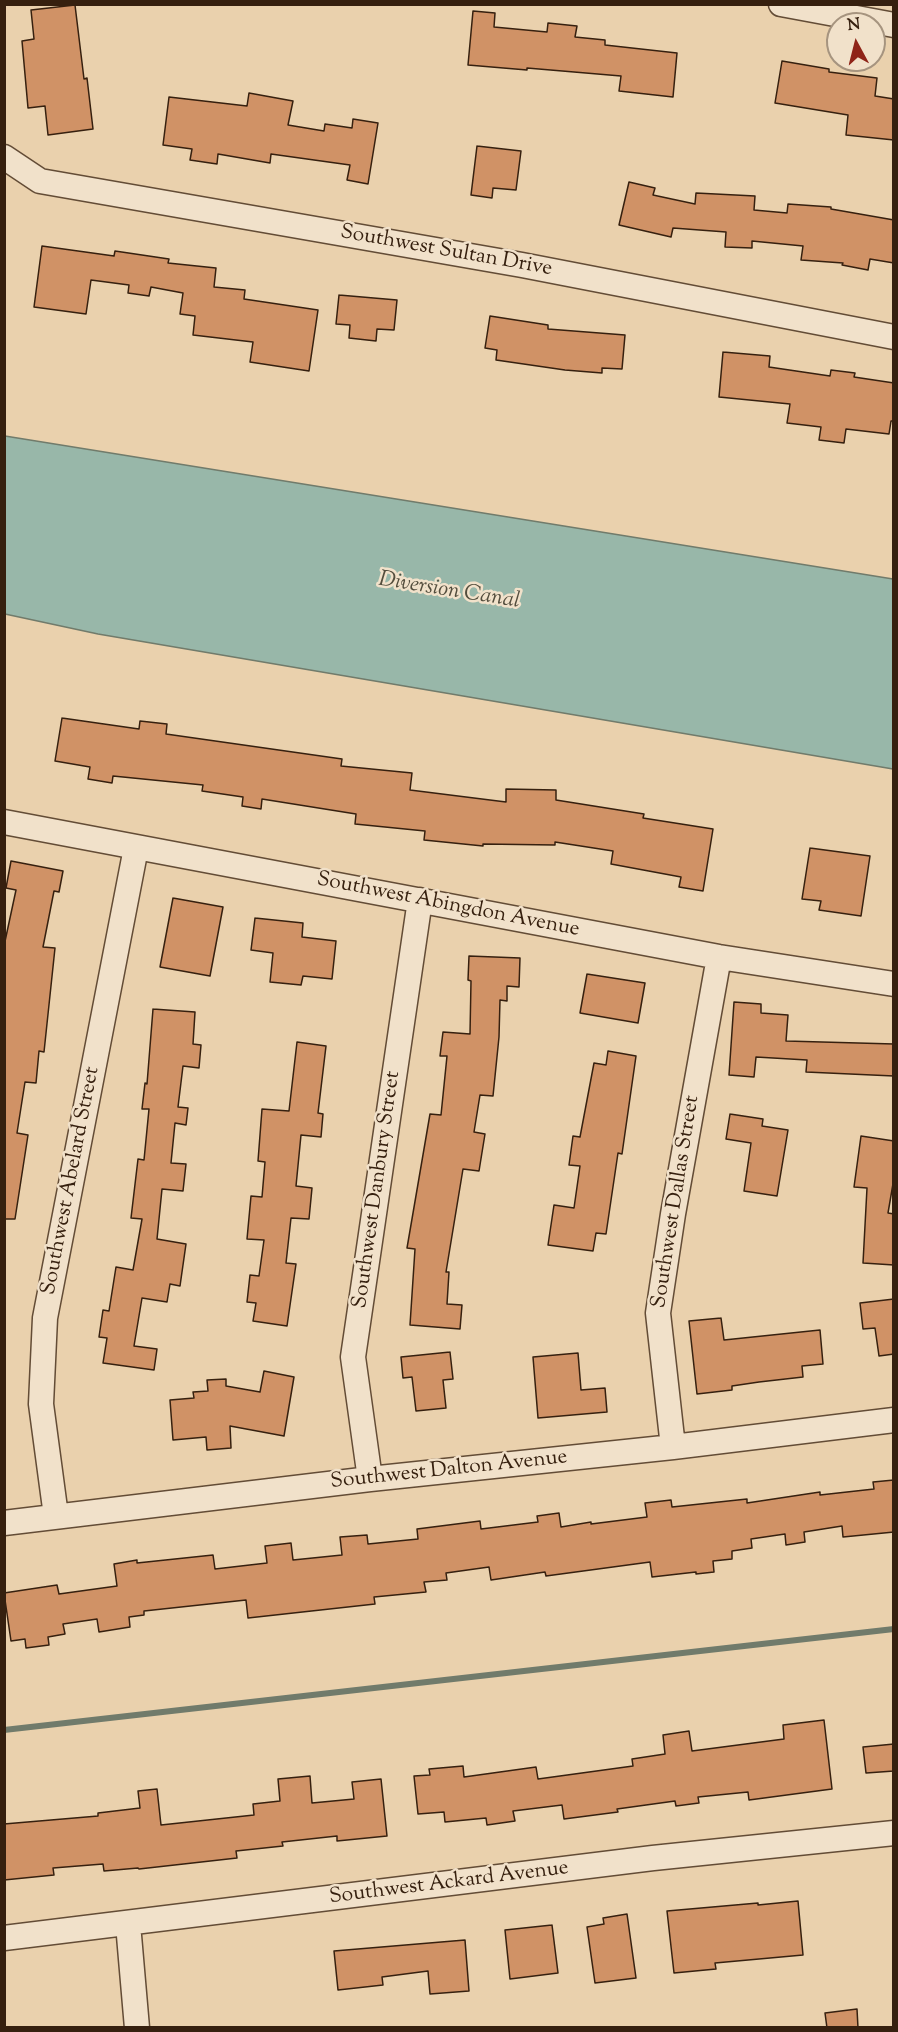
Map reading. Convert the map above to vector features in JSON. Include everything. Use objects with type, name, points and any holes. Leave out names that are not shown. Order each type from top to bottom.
[{"type":"street","points":[[781,4],[841,12]]},
{"type":"street","name":"Southwest Sultan Drive","points":[[4,157],[40,181],[534,268],[894,337]]},
{"type":"street","name":"Southwest Abingdon Avenue","points":[[4,822],[719,957],[894,984]]},
{"type":"street","name":"Southwest Abelard Street","points":[[56,1516],[41,1404],[45,1318],[136,848]]},
{"type":"street","name":"Southwest Danbury Street","points":[[370,1479],[353,1357],[420,900]]},
{"type":"street","name":"Southwest Dallas Street","points":[[673,1447],[658,1313],[673,1214],[719,957]]},
{"type":"street","name":"Southwest Dalton Avenue","points":[[4,1523],[894,1420]]},
{"type":"street","name":"Southwest Ackard Avenue","points":[[4,1938],[653,1858],[894,1833]]},
{"type":"street","points":[[128,1924],[137,2028]]},
{"type":"water","name":"Diversion Canal","points":[[5,436],[893,579],[893,769],[98,634],[5,614]]},
{"type":"building","points":[[75,5],[93,129],[48,135],[45,106],[28,108],[22,41],[34,39],[31,10]]},
{"type":"building","points":[[473,11],[495,13],[494,27],[547,32],[548,23],[577,26],[575,37],[605,40],[605,45],[677,53],[673,97],[619,91],[621,76],[468,65]]},
{"type":"building","points":[[782,61],[826,68],[826,72],[877,78],[875,96],[894,99],[894,140],[846,135],[848,115],[775,103]]},
{"type":"building","points":[[249,93],[293,101],[288,125],[324,131],[325,124],[352,128],[353,119],[378,123],[368,184],[347,180],[350,165],[271,154],[270,163],[218,154],[217,164],[190,160],[192,149],[163,145],[169,97],[247,106]]},
{"type":"building","points":[[477,146],[521,151],[516,190],[493,188],[492,198],[471,195]]},
{"type":"building","points":[[629,182],[655,188],[653,195],[695,204],[696,193],[755,196],[754,210],[787,213],[788,204],[831,207],[831,209],[894,220],[894,263],[870,259],[868,270],[842,265],[843,263],[801,260],[803,246],[752,241],[752,248],[725,247],[726,232],[673,228],[671,237],[619,225]]},
{"type":"building","points":[[42,246],[114,256],[115,251],[169,259],[168,263],[216,268],[214,287],[245,290],[244,299],[318,310],[309,371],[250,362],[253,342],[193,335],[195,316],[180,314],[183,293],[151,287],[149,296],[128,293],[129,285],[91,280],[86,314],[34,307]]},
{"type":"building","points":[[339,295],[397,300],[394,330],[377,329],[376,341],[349,338],[350,325],[336,324]]},
{"type":"building","points":[[490,316],[548,325],[548,329],[625,335],[622,369],[602,368],[602,373],[496,360],[497,350],[485,348]]},
{"type":"building","points":[[723,352],[770,356],[769,367],[830,376],[831,370],[855,373],[854,377],[894,383],[894,421],[891,421],[889,434],[846,429],[844,443],[819,440],[821,427],[787,423],[790,404],[719,397]]},
{"type":"building","points":[[62,718],[139,729],[140,721],[167,724],[166,734],[342,759],[341,766],[412,773],[410,790],[506,802],[506,789],[556,790],[556,800],[644,814],[643,818],[713,829],[703,891],[679,887],[681,877],[611,864],[613,851],[555,842],[555,845],[483,844],[483,846],[424,840],[425,831],[355,824],[356,814],[262,799],[261,809],[242,806],[243,797],[202,791],[203,785],[113,776],[112,783],[88,779],[90,767],[55,761]]},
{"type":"building","points":[[810,848],[870,856],[861,916],[819,910],[821,901],[802,899]]},
{"type":"building","points":[[11,861],[63,871],[59,892],[54,891],[43,947],[55,948],[44,1052],[39,1051],[36,1083],[25,1082],[17,1133],[28,1135],[15,1219],[4,1219],[4,946],[16,890],[6,888]]},
{"type":"building","points":[[173,898],[223,907],[210,976],[160,967]]},
{"type":"building","points":[[255,918],[303,923],[302,937],[336,941],[332,979],[303,976],[301,985],[270,982],[273,953],[251,950]]},
{"type":"building","points":[[469,956],[520,958],[519,987],[507,986],[507,1001],[500,1000],[493,1096],[480,1095],[474,1132],[485,1134],[479,1171],[463,1169],[446,1272],[449,1272],[447,1304],[462,1305],[460,1329],[410,1325],[415,1249],[407,1248],[430,1114],[441,1115],[447,1056],[440,1056],[443,1032],[470,1034]]},
{"type":"building","points":[[587,974],[645,983],[638,1023],[580,1013]]},
{"type":"building","points":[[734,1002],[761,1004],[761,1013],[788,1015],[786,1041],[894,1044],[894,1076],[806,1072],[807,1060],[756,1057],[754,1077],[729,1075]]},
{"type":"building","points":[[153,1009],[195,1012],[193,1044],[201,1045],[199,1068],[183,1066],[178,1107],[188,1108],[186,1125],[175,1123],[171,1163],[186,1164],[183,1191],[162,1189],[157,1239],[186,1244],[180,1286],[170,1284],[167,1302],[142,1298],[134,1346],[157,1349],[154,1370],[103,1363],[107,1338],[99,1337],[103,1310],[109,1311],[116,1267],[133,1270],[142,1219],[131,1218],[138,1159],[144,1160],[149,1109],[142,1109],[145,1083],[147,1084]]},
{"type":"building","points":[[297,1042],[326,1046],[318,1113],[323,1114],[321,1137],[301,1135],[296,1186],[312,1188],[309,1219],[291,1218],[286,1263],[296,1264],[287,1326],[253,1321],[256,1303],[247,1302],[250,1275],[259,1276],[264,1240],[247,1239],[251,1196],[262,1197],[265,1162],[258,1161],[262,1109],[289,1111]]},
{"type":"building","points":[[608,1051],[636,1056],[622,1154],[618,1153],[606,1234],[596,1233],[593,1251],[548,1245],[554,1205],[574,1208],[580,1166],[569,1165],[573,1136],[580,1137],[594,1063],[606,1065]]},
{"type":"building","points":[[730,1114],[763,1119],[762,1126],[788,1130],[777,1196],[744,1191],[751,1143],[726,1139]]},
{"type":"building","points":[[861,1136],[894,1141],[894,1178],[888,1213],[894,1214],[894,1265],[863,1263],[867,1188],[854,1187]]},
{"type":"building","points":[[894,1299],[894,1354],[879,1356],[875,1328],[863,1329],[860,1303]]},
{"type":"building","points":[[721,1318],[724,1340],[820,1330],[823,1364],[802,1366],[803,1377],[732,1386],[732,1390],[697,1394],[689,1321]]},
{"type":"building","points":[[450,1352],[453,1379],[443,1380],[446,1408],[416,1411],[412,1377],[403,1378],[401,1357]]},
{"type":"building","points":[[578,1353],[581,1390],[605,1388],[607,1412],[538,1418],[533,1357]]},
{"type":"building","points":[[264,1371],[294,1377],[284,1436],[230,1426],[231,1448],[207,1450],[206,1437],[173,1440],[170,1400],[194,1398],[193,1392],[208,1391],[207,1380],[226,1379],[226,1386],[260,1392]]},
{"type":"building","points":[[894,1480],[894,1532],[843,1537],[842,1526],[804,1532],[805,1542],[786,1545],[785,1534],[751,1539],[752,1548],[732,1551],[732,1559],[713,1561],[714,1572],[652,1577],[650,1562],[546,1576],[545,1572],[491,1580],[489,1567],[446,1573],[447,1580],[424,1582],[426,1592],[374,1597],[375,1604],[248,1618],[246,1600],[144,1611],[144,1615],[129,1617],[130,1627],[99,1632],[97,1619],[63,1624],[65,1634],[48,1637],[49,1645],[26,1648],[25,1639],[11,1641],[4,1593],[57,1585],[59,1594],[117,1586],[114,1564],[137,1560],[137,1563],[213,1555],[215,1569],[267,1563],[265,1546],[291,1543],[293,1560],[342,1555],[340,1537],[367,1535],[368,1544],[418,1539],[417,1529],[480,1521],[481,1529],[538,1522],[537,1516],[559,1513],[561,1527],[591,1522],[591,1524],[647,1517],[645,1503],[671,1500],[672,1507],[747,1499],[747,1503],[820,1492],[820,1495],[874,1489],[873,1482]]},
{"type":"building","points":[[824,1720],[832,1789],[749,1800],[748,1792],[698,1797],[699,1803],[676,1806],[675,1801],[564,1819],[562,1805],[513,1811],[515,1821],[487,1825],[486,1818],[445,1822],[444,1812],[418,1814],[414,1776],[430,1775],[429,1769],[463,1766],[464,1777],[536,1767],[538,1779],[633,1766],[632,1759],[665,1754],[663,1735],[689,1731],[692,1751],[784,1739],[783,1725]]},
{"type":"building","points":[[894,1744],[894,1771],[866,1773],[863,1747]]},
{"type":"building","points":[[310,1776],[312,1803],[354,1799],[352,1782],[381,1779],[387,1836],[337,1841],[337,1836],[282,1842],[283,1846],[236,1851],[237,1858],[139,1869],[104,1871],[103,1864],[53,1868],[54,1875],[4,1880],[4,1824],[98,1816],[98,1813],[140,1808],[138,1791],[157,1789],[161,1825],[254,1815],[253,1804],[280,1801],[278,1779]]},
{"type":"building","points":[[798,1901],[803,1955],[715,1963],[716,1969],[674,1973],[667,1911]]},
{"type":"building","points":[[627,1914],[636,1978],[595,1983],[587,1927],[604,1924],[603,1918]]},
{"type":"building","points":[[552,1925],[558,1973],[510,1979],[505,1930]]},
{"type":"building","points":[[465,1940],[469,1991],[430,1994],[428,1971],[382,1977],[383,1985],[338,1990],[334,1951]]},
{"type":"building","points":[[857,2009],[858,2028],[827,2028],[825,2013]]},
{"type":"waterway","points":[[4,1730],[894,1629]]}]
